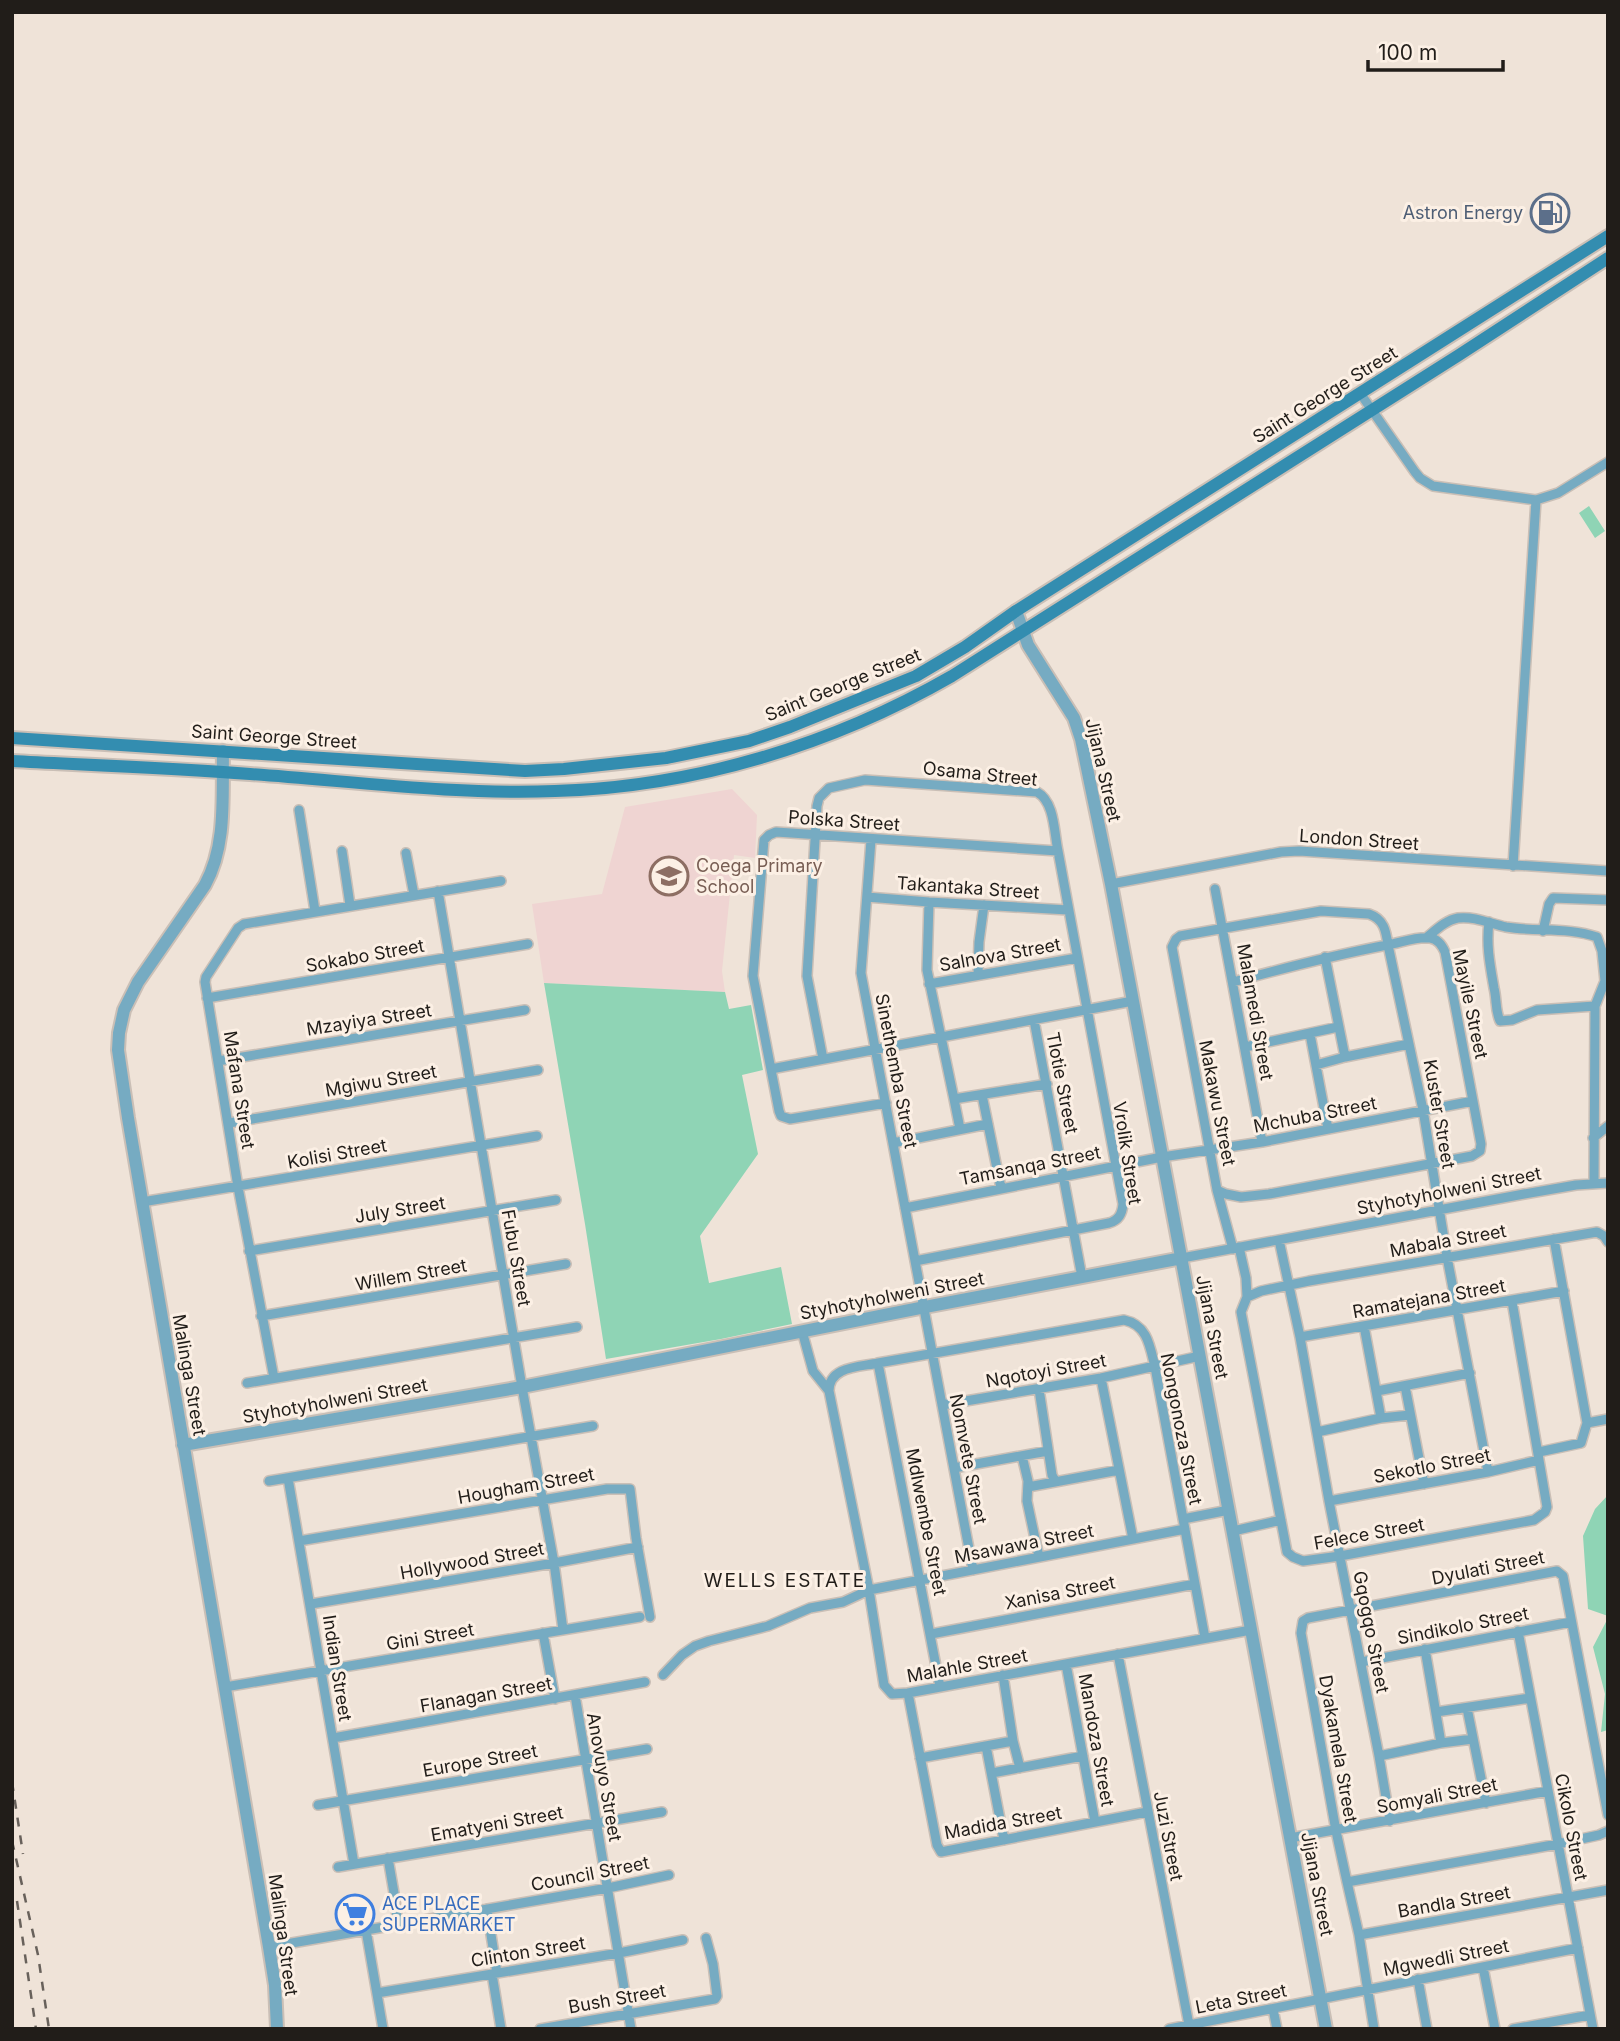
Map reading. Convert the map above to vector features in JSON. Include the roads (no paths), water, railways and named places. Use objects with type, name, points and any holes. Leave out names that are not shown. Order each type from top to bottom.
[{"type":"main road","name":"Saint George Street","points":[[12,738],[525,771],[666,758],[749,741],[880,692],[935,666],[1016,611],[1608,236]]},
{"type":"main road","name":"Saint George Street","points":[[12,761],[489,791],[566,791],[656,780],[725,767],[785,751],[921,694],[1608,258]]},
{"type":"street","points":[[1360,393],[1415,472],[1426,482],[1441,488],[1536,500],[1558,493],[1608,462]]},
{"type":"street","points":[[1513,866],[1536,500]]},
{"type":"street","name":"Jijana Street","points":[[1016,611],[1018,633],[1074,718],[1081,739],[1111,884],[1326,2029]]},
{"type":"street","points":[[1001,622],[1018,633]]},
{"type":"street","name":"Malinga Street","points":[[223,751],[220,841],[214,867],[205,885],[132,990],[121,1022],[118,1042],[142,1202],[275,1984],[276,2029]]},
{"type":"street","name":"Osama Street","points":[[823,1059],[807,976],[819,798],[829,788],[865,780],[967,786],[1040,794],[1049,805],[1087,1010]]},
{"type":"street","points":[[299,810],[315,911]]},
{"type":"street","name":"Polska Street","points":[[886,1103],[790,1119],[781,1116],[777,1107],[753,976],[763,843],[769,835],[776,832],[1058,851]]},
{"type":"street","name":"Sinethemba Street","points":[[871,840],[861,973],[925,1307]]},
{"type":"street","points":[[342,851],[350,905]]},
{"type":"street","name":"London Street","points":[[1111,884],[1290,851],[1608,871]]},
{"type":"street","points":[[406,853],[414,895]]},
{"type":"street","name":"Mafana Street","points":[[274,1378],[238,1187],[207,998],[206,977],[244,924],[501,881]]},
{"type":"street","name":"Malamedi Street","points":[[1215,889],[1262,1142]]},
{"type":"street","name":"Fubu Street","points":[[438,891],[554,1563],[563,1630]]},
{"type":"street","name":"Takantaka Street","points":[[867,897],[1068,910]]},
{"type":"street","points":[[1544,931],[1549,904],[1553,898],[1608,900]]},
{"type":"street","points":[[929,902],[927,970],[960,1129]]},
{"type":"street","points":[[978,975],[984,905]]},
{"type":"street","name":"Kuster Street","points":[[1223,928],[1313,911],[1369,914],[1384,926],[1423,1110],[1447,1257],[1488,1472]]},
{"type":"street","points":[[1426,938],[1444,924],[1458,918],[1505,927],[1581,931],[1597,937],[1602,951],[1605,981],[1604,996],[1595,1006],[1594,1184]]},
{"type":"street","points":[[1489,922],[1487,940],[1496,1011],[1500,1021],[1512,1020],[1537,1010],[1595,1006]]},
{"type":"street","name":"Makawu Street","points":[[1223,928],[1180,936],[1172,943],[1217,1190],[1241,1197],[1258,1195],[1432,1163]]},
{"type":"street","name":"Mayile Street","points":[[1233,982],[1325,957],[1426,938],[1438,940],[1446,952],[1480,1151],[1475,1155],[1432,1163]]},
{"type":"street","name":"Sokabo Street","points":[[207,998],[528,944]]},
{"type":"street","points":[[1325,957],[1345,1057]]},
{"type":"street","name":"Salnova Street","points":[[929,984],[1077,958]]},
{"type":"street","points":[[771,1069],[1133,1001]]},
{"type":"street","name":"Mzayiya Street","points":[[218,1062],[525,1010]]},
{"type":"street","name":"Vrolik Street","points":[[915,1261],[1115,1222],[1120,1216],[1123,1204],[1087,1010]]},
{"type":"street","name":"Tlotie Street","points":[[1034,1020],[1082,1277]]},
{"type":"street","points":[[1245,1048],[1338,1027]]},
{"type":"street","points":[[1310,1034],[1328,1129]]},
{"type":"street","points":[[1316,1065],[1409,1044]]},
{"type":"street","name":"Mgiwu Street","points":[[229,1123],[538,1070]]},
{"type":"street","points":[[954,1099],[1047,1084]]},
{"type":"street","points":[[982,1096],[1001,1188]]},
{"type":"street","name":"Mchuba Street","points":[[1162,1157],[1262,1142],[1473,1101]]},
{"type":"street","points":[[893,1143],[988,1124]]},
{"type":"street","points":[[1593,1139],[1608,1126]]},
{"type":"street","name":"Kolisi Street","points":[[142,1202],[537,1136]]},
{"type":"street","name":"Tamsanqa Street","points":[[905,1208],[1162,1157]]},
{"type":"street","name":"Styhotyholweni Street","points":[[183,1445],[522,1387],[925,1307],[1524,1194],[1608,1183]]},
{"type":"street","name":"Felece Street","points":[[1217,1190],[1246,1278],[1247,1297],[1241,1312],[1287,1552],[1303,1561],[1534,1520],[1547,1510],[1512,1301]]},
{"type":"street","name":"July Street","points":[[249,1251],[556,1200]]},
{"type":"street","name":"Mabala Street","points":[[1288,1286],[1597,1232],[1608,1242]]},
{"type":"street","points":[[1553,1239],[1587,1423],[1608,1419]]},
{"type":"street","name":"Gqogqo Street","points":[[1279,1240],[1300,1337],[1390,1821]]},
{"type":"street","name":"Willem Street","points":[[261,1316],[566,1264]]},
{"type":"street","points":[[1247,1297],[1261,1291],[1288,1286]]},
{"type":"street","name":"Ramatejana Street","points":[[1300,1337],[1564,1291]]},
{"type":"street","name":"Nomvete Street","points":[[925,1307],[973,1570]]},
{"type":"street","name":"Nongonoza Street","points":[[878,1363],[1124,1320],[1133,1322],[1146,1334],[1155,1367],[1205,1638]]},
{"type":"street","points":[[1364,1326],[1381,1418]]},
{"type":"street","points":[[247,1383],[577,1327]]},
{"type":"street","points":[[802,1331],[813,1371],[829,1391]]},
{"type":"street","name":"Nqotoyi Street","points":[[942,1405],[1101,1378],[1200,1356]]},
{"type":"street","points":[[829,1391],[831,1379],[840,1371],[878,1363]]},
{"type":"street","name":"Mdlwembe Street","points":[[878,1363],[940,1687]]},
{"type":"street","points":[[1377,1391],[1470,1373]]},
{"type":"street","points":[[1101,1378],[1133,1539]]},
{"type":"street","points":[[1405,1385],[1424,1484]]},
{"type":"street","points":[[1039,1389],[1055,1481]]},
{"type":"street","name":"Malahle Street","points":[[829,1391],[869,1590],[884,1685],[892,1694],[1251,1630]]},
{"type":"street","points":[[1317,1432],[1381,1418],[1410,1415]]},
{"type":"street","name":"Sekotlo Street","points":[[1329,1501],[1488,1472],[1581,1443],[1587,1423]]},
{"type":"street","points":[[269,1480],[593,1426]]},
{"type":"street","points":[[954,1468],[1048,1451]]},
{"type":"street","points":[[1022,1456],[1028,1487],[1027,1502],[1039,1558]]},
{"type":"street","points":[[1028,1487],[1119,1470]]},
{"type":"street","name":"Indian Street","points":[[288,1478],[354,1864]]},
{"type":"street","name":"Hougham Street","points":[[299,1541],[541,1499],[607,1489],[630,1489],[645,1617]]},
{"type":"street","points":[[1183,1519],[1229,1510]]},
{"type":"street","points":[[1233,1531],[1281,1520]]},
{"type":"street","name":"Msawawa Street","points":[[663,1675],[695,1646],[768,1626],[810,1608],[843,1602],[869,1590],[1185,1530]]},
{"type":"street","name":"Hollywood Street","points":[[311,1604],[638,1547]]},
{"type":"street","name":"Dyulati Street","points":[[1303,1621],[1555,1571],[1563,1576],[1608,1815]]},
{"type":"street","name":"Xanisa Street","points":[[931,1634],[1195,1584]]},
{"type":"street","name":"Gini Street","points":[[225,1687],[645,1617]]},
{"type":"street","name":"Dyakamela Street","points":[[1303,1621],[1301,1633],[1336,1831],[1359,1935]]},
{"type":"street","name":"Sindikolo Street","points":[[1361,1662],[1571,1622]]},
{"type":"street","name":"Cikolo Street","points":[[1518,1631],[1593,2029]]},
{"type":"street","points":[[543,1633],[555,1699]]},
{"type":"street","points":[[1425,1649],[1441,1743]]},
{"type":"street","name":"Juzi Street","points":[[1118,1654],[1189,2025]]},
{"type":"street","name":"Mandoza Street","points":[[1066,1664],[1095,1822]]},
{"type":"street","points":[[1003,1675],[1020,1768]]},
{"type":"street","name":"Flanagan Street","points":[[333,1738],[645,1682]]},
{"type":"street","name":"Madida Street","points":[[908,1693],[937,1845],[941,1852],[1147,1812]]},
{"type":"street","name":"Anovuyo Street","points":[[575,1695],[631,2029]]},
{"type":"street","points":[[1436,1712],[1530,1698]]},
{"type":"street","points":[[1467,1708],[1486,1803]]},
{"type":"street","points":[[1379,1756],[1473,1739]]},
{"type":"street","points":[[920,1758],[1013,1741]]},
{"type":"street","points":[[986,1746],[1003,1840]]},
{"type":"street","name":"Europe Street","points":[[318,1805],[647,1749]]},
{"type":"street","points":[[992,1773],[1083,1756]]},
{"type":"street","name":"Somyali Street","points":[[1290,1839],[1548,1791]]},
{"type":"street","name":"Ematyeni Street","points":[[338,1867],[662,1812]]},
{"type":"street","points":[[1347,1882],[1558,1844],[1608,1831]]},
{"type":"street","points":[[388,1858],[398,1925]]},
{"type":"street","name":"Council Street","points":[[269,1947],[669,1875]]},
{"type":"street","name":"Bandla Street","points":[[1359,1935],[1608,1890]]},
{"type":"street","points":[[487,1909],[501,2029]]},
{"type":"street","points":[[366,1930],[383,2029]]},
{"type":"street","points":[[1359,1935],[1374,2029]]},
{"type":"street","name":"Bush Street","points":[[540,2029],[713,1999],[717,1996],[706,1938]]},
{"type":"street","name":"Clinton Street","points":[[377,1993],[683,1940]]},
{"type":"street","name":"Mgwedli Street","points":[[1320,1999],[1578,1948]]},
{"type":"street","points":[[1483,1966],[1495,2029]]},
{"type":"street","points":[[1418,1979],[1427,2029]]},
{"type":"street","name":"Leta Street","points":[[1168,2029],[1189,2025],[1224,2024],[1273,2009],[1320,1999]]},
{"type":"street","points":[[1273,2009],[1277,2029]]},
{"type":"street","points":[[1520,2028],[1590,2015]]},
{"type":"railway","points":[[12,1782],[23,1854]]},
{"type":"railway","points":[[12,1841],[38,1955],[49,2029]]},
{"type":"railway","points":[[17,1901],[36,2029]]},
{"type":"place","name":"Astron Energy","points":[[1550,213]]},
{"type":"place","name":"Coega Primary School","points":[[669,876]]},
{"type":"place","name":"ACE PLACE SUPERMARKET","points":[[355,1914]]},
{"type":"district","name":"WELLS ESTATE","points":[[785,1580]]}]
